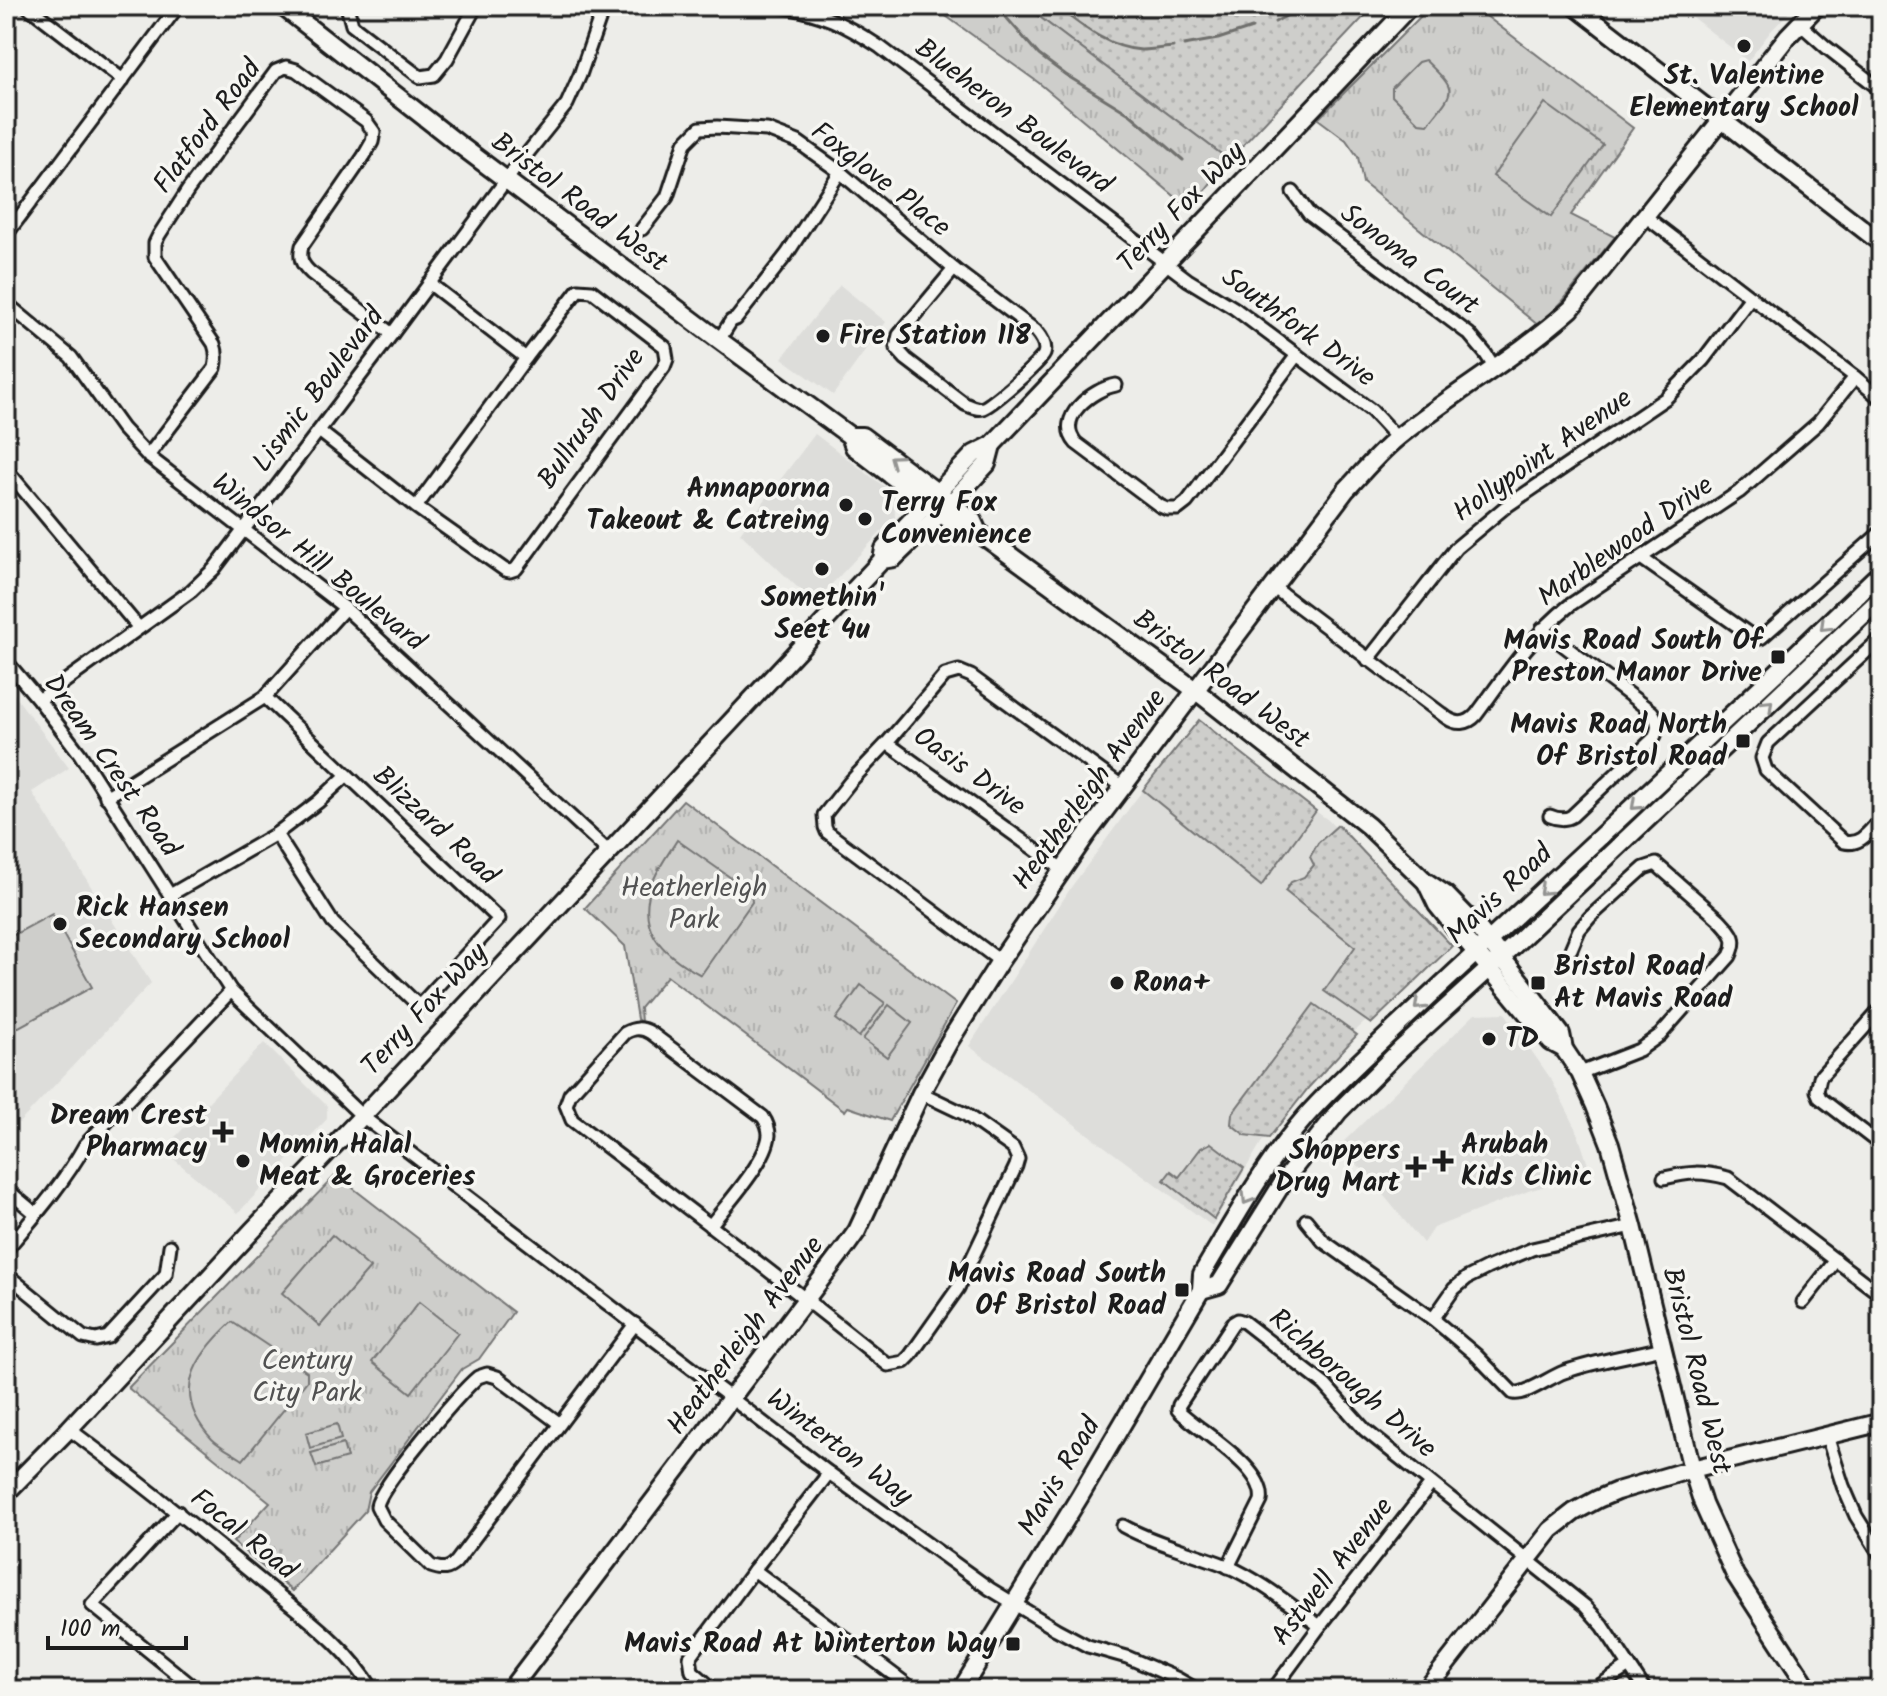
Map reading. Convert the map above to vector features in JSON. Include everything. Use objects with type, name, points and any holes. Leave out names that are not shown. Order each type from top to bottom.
[{"type":"street","points":[[27,6],[123,80]]},
{"type":"street","points":[[6,235],[178,6]]},
{"type":"street","name":"Bristol Road West","points":[[282,6],[506,180],[850,436],[854,447],[939,503],[965,532],[978,532],[1195,690],[1368,826],[1425,881],[1437,905],[1496,963],[1551,1042],[1564,1049],[1580,1073],[1610,1144],[1703,1504],[1735,1575],[1810,1690]]},
{"type":"street","points":[[348,10],[352,25],[420,77],[434,75],[447,59],[476,6]]},
{"type":"street","name":"Lismic Boulevard","points":[[39,700],[204,580],[506,180],[567,104],[604,6]]},
{"type":"street","name":"Blueheron Boulevard","points":[[781,6],[811,11],[852,28],[1166,262]]},
{"type":"street","name":"Terry Fox Way","points":[[6,1493],[882,560],[884,549],[939,503],[974,454],[992,445],[1410,6]]},
{"type":"street","points":[[1575,6],[1881,243]]},
{"type":"street","name":"Heatherleigh Avenue","points":[[510,1690],[857,1231],[921,1093],[1000,961],[1062,869],[1346,490],[1397,438],[1541,336],[1571,309],[1788,36],[1817,6]]},
{"type":"street","points":[[1800,24],[1881,90]]},
{"type":"street","name":"Flatford Road","points":[[148,456],[215,368],[217,359],[214,344],[155,257],[155,243],[188,190],[276,71],[286,67],[296,70],[366,121],[374,132],[364,156],[302,246],[299,257],[311,273],[392,334]]},
{"type":"street","name":"Foxglove Place","points":[[642,229],[667,197],[685,143],[700,128],[767,130],[798,142],[840,172],[954,269],[1042,338],[1042,359],[983,408],[965,404],[896,348],[899,335],[954,269]]},
{"type":"street","points":[[719,340],[787,254],[840,172]]},
{"type":"street","name":"Sonoma Court","points":[[1293,192],[1309,214],[1469,334],[1495,368]]},
{"type":"street","points":[[1645,216],[1881,399]]},
{"type":"street","name":"Southfork Drive","points":[[1166,262],[1188,280],[1234,308],[1372,411],[1397,438]]},
{"type":"street","points":[[429,283],[526,358]]},
{"type":"street","name":"Bullrush Drive","points":[[319,431],[416,507],[510,571],[516,569],[664,367],[667,359],[665,347],[592,291],[578,290],[416,507]]},
{"type":"street","name":"Hollypoint Avenue","points":[[1368,660],[1456,548],[1504,508],[1666,398],[1703,360],[1751,297]]},
{"type":"street","name":"Windsor Hill Boulevard","points":[[6,303],[71,357],[131,439],[148,456],[345,608],[609,852]]},
{"type":"street","points":[[1116,385],[1097,391],[1071,415],[1070,436],[1160,506],[1178,509],[1187,502],[1297,355]]},
{"type":"street","name":"Marblewood Drive","points":[[1273,587],[1451,721],[1467,722],[1476,715],[1542,629],[1570,605],[1758,477],[1818,423],[1855,377]]},
{"type":"street","points":[[6,469],[139,628]]},
{"type":"street","points":[[1641,558],[1749,634],[1761,638],[1881,532]]},
{"type":"street","name":"Mavis Road","points":[[961,1690],[1201,1290],[1202,1274],[1268,1166],[1306,1116],[1347,1073],[1881,572]]},
{"type":"street","name":"Mavis Road","points":[[1201,1290],[1219,1285],[1285,1179],[1339,1111],[1401,1049],[1881,598]]},
{"type":"street","points":[[106,797],[265,697],[345,608]]},
{"type":"street","points":[[1542,629],[1652,712],[1658,720],[1653,739],[1572,816],[1568,819],[1550,816]]},
{"type":"street","points":[[1881,638],[1768,743],[1762,758],[1766,770],[1844,842],[1858,842],[1881,819]]},
{"type":"street","name":"Dream Crest Road","points":[[6,661],[74,746],[231,991],[362,1116]]},
{"type":"street","points":[[1000,961],[827,832],[824,815],[945,675],[959,671],[971,676],[1123,787]]},
{"type":"street","name":"Blizzard Road","points":[[265,697],[499,919],[419,1006],[333,923],[276,834]]},
{"type":"street","name":"Oasis Drive","points":[[887,743],[1062,869]]},
{"type":"street","points":[[170,895],[276,834],[347,775]]},
{"type":"street","points":[[1571,949],[1579,930],[1590,917],[1644,868],[1656,864],[1720,920],[1735,941],[1730,956],[1660,1035],[1639,1050],[1580,1073]]},
{"type":"street","points":[[6,1250],[85,1145],[231,991]]},
{"type":"street","points":[[1881,1009],[1820,1077],[1817,1091],[1820,1098],[1881,1145]]},
{"type":"street","points":[[710,1226],[757,1164],[769,1138],[768,1126],[763,1117],[651,1033],[644,1029],[632,1029],[570,1094],[566,1105],[572,1120],[710,1226],[807,1299],[888,1365],[904,1362],[958,1288],[1018,1159],[1013,1148],[965,1114],[921,1093]]},
{"type":"street","name":"Winterton Way","points":[[362,1116],[829,1473],[990,1589],[1088,1646],[1127,1657],[1197,1690]]},
{"type":"street","points":[[1664,1178],[1707,1172],[1728,1178],[1881,1295]]},
{"type":"street","points":[[6,1189],[36,1214]]},
{"type":"street","points":[[1306,1220],[1323,1241],[1433,1319],[1476,1355],[1513,1393],[1520,1395],[1565,1372],[1662,1348]]},
{"type":"street","points":[[1433,1319],[1454,1289],[1487,1268],[1532,1249],[1633,1226]]},
{"type":"street","points":[[6,1274],[83,1337],[96,1340],[108,1337],[166,1274],[170,1246]]},
{"type":"street","points":[[1803,1302],[1836,1260]]},
{"type":"street","name":"Richborough Drive","points":[[1228,1567],[1261,1501],[1261,1487],[1231,1451],[1178,1410],[1233,1323],[1238,1320],[1325,1385],[1365,1430],[1585,1606],[1603,1626],[1645,1690]]},
{"type":"street","points":[[560,1424],[497,1377],[491,1374],[481,1376],[473,1381],[418,1445],[381,1495],[377,1506],[382,1517],[431,1566],[439,1569],[450,1567],[560,1424],[635,1324]]},
{"type":"street","points":[[1426,1690],[1551,1530],[1574,1512],[1617,1491],[1881,1421]]},
{"type":"street","name":"Focal Road","points":[[69,1429],[178,1512],[334,1640],[359,1668],[373,1690]]},
{"type":"street","points":[[1827,1436],[1856,1516],[1881,1556]]},
{"type":"street","points":[[714,1690],[692,1671],[690,1657],[829,1473]]},
{"type":"street","name":"Astwell Avenue","points":[[1273,1690],[1431,1484]]},
{"type":"street","points":[[178,1512],[92,1605],[197,1690]]},
{"type":"street","points":[[1123,1526],[1144,1537],[1228,1567],[1263,1585],[1320,1626]]},
{"type":"street","points":[[754,1570],[914,1690]]},
{"type":"street","points":[[1593,1690],[1629,1666]]},
{"type":"shaded area","name":"St. Valentine Elementary School","points":[[1678,6],[1795,6],[1748,61]]},
{"type":"shaded area","points":[[840,285],[886,322],[833,395],[782,358]]},
{"type":"shaded area","points":[[815,434],[894,494],[895,517],[814,603],[740,533]]},
{"type":"shaded area","name":"Rick Hansen Secondary School","points":[[6,684],[69,768],[32,792],[151,983],[19,1123],[6,1113]]},
{"type":"shaded area","points":[[1196,725],[1328,820],[1430,924],[1427,965],[1341,1044],[1299,1089],[1261,1143],[1212,1226],[969,1046],[1072,886]]},
{"type":"shaded area","points":[[1505,1013],[1551,1079],[1576,1128],[1591,1174],[1531,1190],[1433,1228],[1423,1243],[1361,1168],[1336,1149],[1475,1014]]},
{"type":"shaded area","points":[[264,1043],[327,1106],[327,1119],[238,1213],[163,1150]]},
{"type":"green space","points":[[932,6],[1025,6],[1229,160],[1190,209],[1039,83]]},
{"type":"green space","points":[[1025,6],[1374,6],[1229,160]]},
{"type":"green space","points":[[1431,6],[1473,6],[1633,128],[1571,215],[1615,237],[1539,326],[1363,183],[1358,157],[1346,140],[1318,119]]},
{"type":"green space","points":[[1425,60],[1448,85],[1449,91],[1444,104],[1428,124],[1419,123],[1392,96],[1392,88],[1418,62]]},
{"type":"green space","points":[[1545,103],[1603,145],[1551,217],[1493,176]]},
{"type":"green space","points":[[1199,720],[1316,811],[1261,886],[1143,790]]},
{"type":"green space","name":"Heatherleigh Park","points":[[683,800],[956,1004],[890,1121],[848,1107],[845,1111],[667,976],[640,1008],[641,1023],[637,1019],[625,946],[585,908]]},
{"type":"green space","points":[[1338,825],[1452,946],[1371,1024],[1324,991],[1355,947],[1285,891],[1291,882],[1304,877],[1314,865],[1310,857],[1318,843]]},
{"type":"green space","points":[[677,840],[751,892],[752,902],[701,975],[663,948],[649,925],[647,911],[654,879]]},
{"type":"green space","points":[[52,914],[92,987],[6,1034],[6,939]]},
{"type":"green space","points":[[861,985],[885,1003],[859,1037],[836,1019]]},
{"type":"green space","points":[[1314,1004],[1357,1035],[1309,1087],[1269,1138],[1245,1135],[1231,1124],[1232,1114]]},
{"type":"green space","points":[[889,1005],[912,1023],[887,1057],[863,1039]]},
{"type":"green space","points":[[1211,1143],[1244,1168],[1214,1219],[1164,1180],[1171,1171],[1179,1177],[1201,1148]]},
{"type":"green space","name":"Century City Park","points":[[336,1175],[513,1312],[479,1359],[462,1369],[369,1492],[365,1511],[292,1591],[233,1542],[270,1502],[128,1388]]},
{"type":"green space","points":[[332,1235],[370,1268],[320,1326],[282,1293]]},
{"type":"green space","points":[[419,1302],[458,1333],[411,1393],[372,1362]]},
{"type":"green space","points":[[232,1322],[307,1372],[307,1381],[243,1460],[212,1439],[192,1407],[190,1391],[198,1363]]},
{"type":"green space","points":[[337,1424],[341,1439],[310,1448],[306,1433]]},
{"type":"green space","points":[[343,1444],[347,1458],[316,1467],[311,1453]]},
{"type":"waterway","points":[[993,6],[1039,55],[1131,115],[1183,160]]},
{"type":"waterway","points":[[1056,6],[1075,21],[1117,45],[1141,50],[1173,47]]},
{"type":"waterway","points":[[1275,22],[1304,6]]},
{"type":"waterway","points":[[1184,45],[1218,39],[1252,28]]},
{"type":"place","name":"St. Valentine Elementary School","points":[[1744,46]]},
{"type":"place","name":"Fire Station 118","points":[[823,336]]},
{"type":"place","name":"Annapoorna Takeout & Catreing","points":[[846,505]]},
{"type":"place","name":"Terry Fox Convenience","points":[[865,519]]},
{"type":"place","name":"Somethin' Seet 4u","points":[[822,569]]},
{"type":"place","name":"Mavis Road South Of Preston Manor Drive","points":[[1778,657]]},
{"type":"place","name":"Mavis Road North Of Bristol Road","points":[[1743,741]]},
{"type":"place","name":"Rick Hansen Secondary School","points":[[60,924]]},
{"type":"place","name":"Rona+","points":[[1117,983]]},
{"type":"place","name":"Bristol Road At Mavis Road","points":[[1538,983]]},
{"type":"place","name":"TD","points":[[1489,1039]]},
{"type":"place","name":"Dream Crest Pharmacy","points":[[223,1132]]},
{"type":"place","name":"Momin Halal Meat & Groceries","points":[[243,1161]]},
{"type":"place","name":"Arubah Kids Clinic","points":[[1443,1161]]},
{"type":"place","name":"Shoppers Drug Mart","points":[[1416,1167]]},
{"type":"place","name":"Mavis Road South Of Bristol Road","points":[[1182,1290]]},
{"type":"place","name":"Mavis Road At Winterton Way","points":[[1013,1644]]}]
